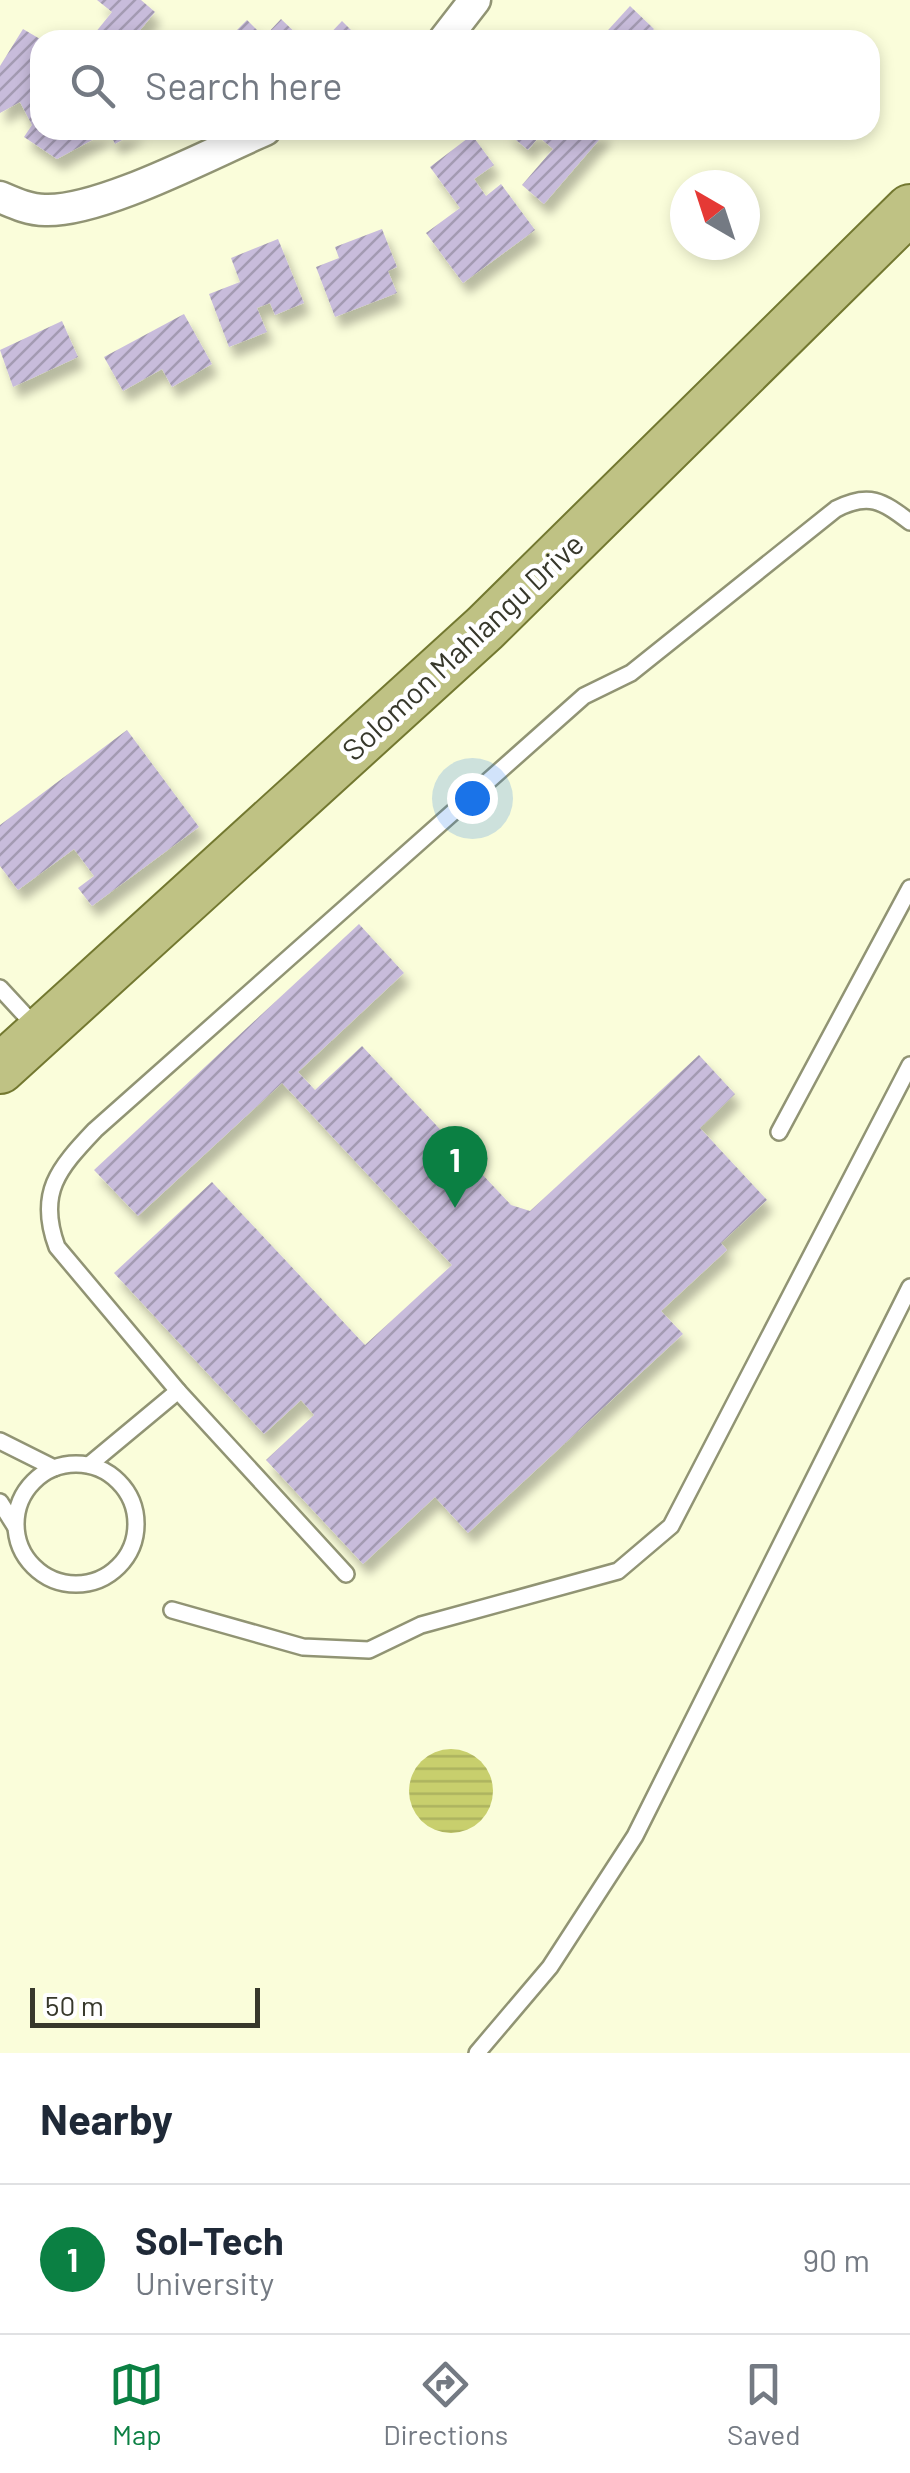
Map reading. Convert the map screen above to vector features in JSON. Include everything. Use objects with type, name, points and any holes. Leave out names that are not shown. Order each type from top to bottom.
[{"type":"main road","name":"Solomon Mahlangu Drive","points":[[0,1069],[485,628],[910,208]]},
{"type":"main road","points":[[0,1106],[108,967]]},
{"type":"street","points":[[452,30],[475,0]]},
{"type":"street","points":[[0,197],[45,210],[70,207],[106,197],[241,140]]},
{"type":"lane","points":[[346,1574],[178,1391],[57,1247],[46,1218],[51,1189],[69,1158],[584,696],[653,656],[836,508],[857,498],[879,498],[910,522]]},
{"type":"lane","points":[[779,1132],[910,888]]},
{"type":"lane","points":[[0,988],[39,1030]]},
{"type":"lane","points":[[172,1610],[303,1647],[369,1650],[421,1625],[618,1572],[671,1526],[910,1065]]},
{"type":"lane","points":[[477,2053],[550,1968],[634,1836],[910,1287]]},
{"type":"lane","points":[[89,1465],[178,1391]]},
{"type":"lane","points":[[0,1442],[54,1468],[89,1465],[118,1481],[134,1510],[133,1543],[115,1570],[86,1583],[55,1580],[28,1561],[16,1526],[0,1502]]},
{"type":"lane","points":[[16,1526],[25,1491],[54,1468]]},
{"type":"shaded area","points":[[451,1749],[467,1752],[481,1761],[490,1775],[490,1807],[481,1821],[467,1830],[451,1833],[435,1830],[421,1821],[412,1807],[409,1791],[412,1775],[421,1761],[435,1752]]},
{"type":"building","points":[[97,0],[141,0],[155,12],[140,30],[97,30],[112,12]]},
{"type":"building","points":[[630,6],[654,29],[653,30],[608,30]]},
{"type":"building","points":[[281,19],[293,30],[271,30]]},
{"type":"building","points":[[247,20],[257,30],[237,30]]},
{"type":"building","points":[[342,21],[351,30],[333,30]]},
{"type":"building","points":[[23,29],[30,33],[30,121],[20,102],[0,113],[0,66]]},
{"type":"building","points":[[30,128],[30,140],[92,140],[57,159],[24,137]]},
{"type":"building","points":[[465,140],[476,140],[494,165],[474,179],[486,196],[501,184],[535,230],[463,283],[426,233],[460,208],[430,167]]},
{"type":"building","points":[[516,140],[536,140],[528,150]]},
{"type":"building","points":[[542,140],[599,140],[544,204],[522,185],[553,149]]},
{"type":"building","points":[[382,229],[397,267],[388,271],[397,293],[335,317],[316,267],[339,258],[335,247]]},
{"type":"building","points":[[278,239],[304,303],[275,315],[270,303],[257,308],[267,332],[229,347],[209,294],[240,282],[231,258]]},
{"type":"building","points":[[184,314],[212,364],[172,387],[162,369],[123,391],[104,357]]},
{"type":"building","points":[[62,321],[78,357],[13,387],[0,350]]},
{"type":"building","points":[[127,730],[199,827],[92,906],[78,888],[94,876],[74,849],[18,890],[0,866],[0,825]]},
{"type":"building","points":[[359,924],[404,973],[298,1072],[315,1090],[362,1046],[511,1205],[530,1211],[699,1055],[735,1094],[700,1128],[767,1200],[721,1243],[727,1250],[661,1311],[683,1334],[468,1533],[435,1497],[363,1564],[266,1460],[314,1415],[301,1400],[264,1434],[114,1273],[212,1182],[365,1345],[452,1265],[282,1083],[138,1216],[94,1170]]},
{"type":"place","name":"Sol-Tech","points":[[455,1208]]}]
